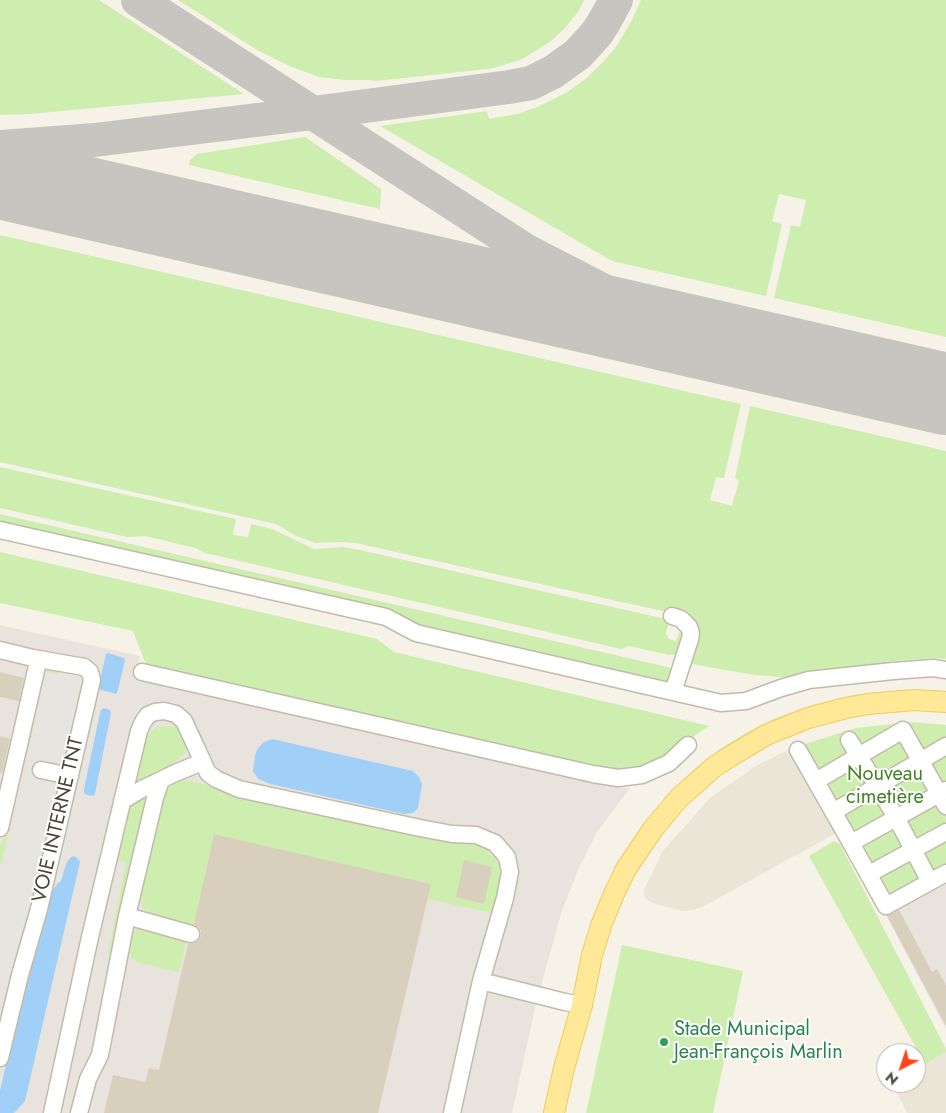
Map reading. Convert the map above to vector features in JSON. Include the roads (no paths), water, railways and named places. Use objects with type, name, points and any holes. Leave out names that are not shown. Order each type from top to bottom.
[{"type":"main road","points":[[554,1113],[564,1068],[582,1005],[592,955],[602,923],[626,869],[653,828],[679,798],[714,767],[746,746],[766,735],[808,718],[868,704],[914,700],[946,702]]},
{"type":"lane","points":[[0,530],[386,617],[416,633],[722,702],[746,701],[809,680],[933,668],[946,670]]},
{"type":"lane","points":[[672,616],[681,619],[689,627],[691,633],[673,692]]},
{"type":"lane","name":"VOIE INTERNE TNT","points":[[0,650],[84,667],[90,672],[92,680],[39,909],[20,975],[0,1058]]},
{"type":"lane","points":[[0,828],[37,666],[36,660],[33,658]]},
{"type":"lane","points":[[142,672],[583,772],[618,778],[642,775],[669,763],[688,744]]},
{"type":"lane","points":[[52,1113],[90,937],[139,731],[148,715],[164,711],[176,714],[184,721],[202,762],[208,773],[216,780],[239,789],[420,828],[452,834],[476,835],[495,842],[507,857],[510,872],[505,898],[481,981],[452,1113]]},
{"type":"lane","points":[[816,781],[903,730],[920,761],[944,797],[896,817],[852,843]]},
{"type":"lane","points":[[849,740],[896,817],[930,882]]},
{"type":"lane","points":[[834,812],[946,746]]},
{"type":"lane","points":[[798,750],[886,906],[946,873]]},
{"type":"lane","points":[[122,801],[142,789],[202,762]]},
{"type":"lane","points":[[41,770],[70,776]]},
{"type":"lane","points":[[79,1113],[88,1079],[100,1055],[127,916],[161,780]]},
{"type":"lane","points":[[868,874],[946,832]]},
{"type":"lane","points":[[127,916],[191,934]]},
{"type":"lane","points":[[481,981],[541,997],[582,1005]]},
{"type":"water","points":[[108,653],[125,660],[116,694],[98,689],[106,654]]},
{"type":"water","points":[[104,708],[110,710],[111,713],[95,794],[93,796],[84,793],[84,789],[100,713]]},
{"type":"water","points":[[272,739],[413,771],[419,777],[422,784],[418,808],[413,813],[404,814],[270,784],[258,779],[253,771],[255,755],[258,748],[264,742]]},
{"type":"water","points":[[73,856],[80,862],[25,1101],[14,1113],[0,1113],[0,1091],[24,987],[52,892],[61,881],[66,864]]},
{"type":"place","name":"Stade Municipal Jean-François Marlin","points":[[664,1042]]},
{"type":"park label","name":"Nouveau cimetière","points":[[885,786]]}]
